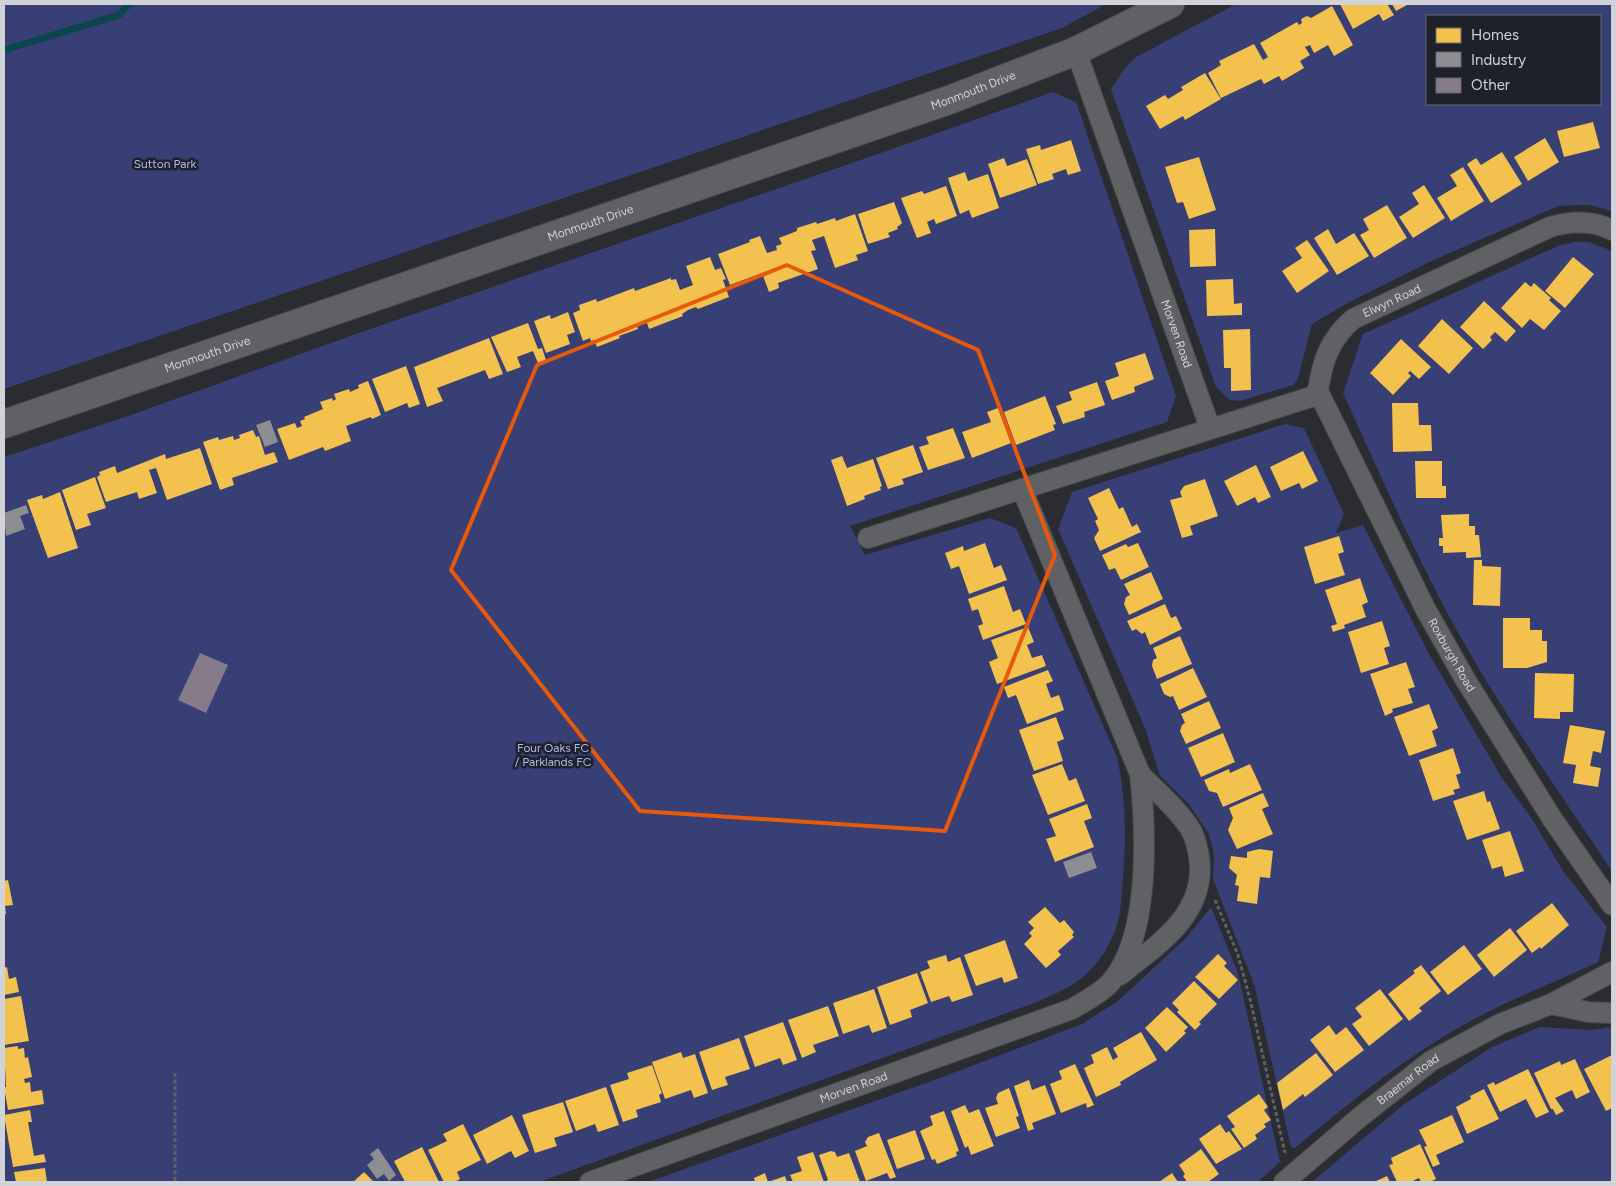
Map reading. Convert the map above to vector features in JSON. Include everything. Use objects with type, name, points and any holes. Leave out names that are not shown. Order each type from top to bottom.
[{"type":"street","name":"Monmouth Drive","points":[[4,424],[1013,77],[1076,51],[1170,4]]},
{"type":"street","name":"Morven Road","points":[[1076,51],[1210,428]]},
{"type":"street","name":"Elwyn Road","points":[[1318,391],[1321,370],[1328,348],[1341,330],[1353,319],[1550,227],[1581,222],[1612,230]]},
{"type":"street","points":[[868,538],[1210,428],[1295,403],[1311,397],[1318,391]]},
{"type":"street","name":"Roxburgh Road","points":[[1318,391],[1426,610],[1465,680],[1553,820],[1612,905]]},
{"type":"street","name":"Morven Road","points":[[1022,489],[1140,774],[1145,824],[1145,862],[1142,890],[1130,946],[1110,983]]},
{"type":"street","name":"Morven Road","points":[[590,1182],[1072,1009],[1101,992],[1184,919],[1193,904],[1200,873],[1196,841],[1190,828],[1180,814],[1140,774]]},
{"type":"street","name":"Braemar Road","points":[[1289,1180],[1431,1062],[1500,1024],[1551,1004],[1612,972]]},
{"type":"street","points":[[1551,1004],[1588,1012],[1612,1013]]},
{"type":"path","points":[[1200,873],[1221,909],[1238,955],[1250,998],[1289,1180]]},
{"type":"path","points":[[175,1073],[176,1182]]},
{"type":"highlighted area","points":[[787,265],[978,350],[1055,555],[945,831],[640,811],[451,570],[537,365]]},
{"type":"green space","name":"Sutton Park","points":[[4,4],[1106,4],[1062,28],[4,389]]},
{"type":"green space","points":[[1236,4],[1612,4],[1612,211],[1590,205],[1559,206],[1427,263],[1351,301],[1312,324],[1297,381],[1293,385],[1240,401],[1230,400],[1216,387],[1111,89],[1125,68],[1136,57]]},
{"type":"green space","name":"Four Oaks FC / Parklands FC","points":[[1053,92],[1076,102],[1176,396],[1167,422],[850,526],[865,555],[990,518],[1016,528],[1117,757],[1123,790],[1125,840],[1120,911],[1117,926],[1103,955],[1090,970],[1066,988],[1032,1004],[539,1182],[187,1182],[187,1180],[180,1182],[4,1182],[4,457],[131,415],[356,334]]},
{"type":"green space","points":[[1574,242],[1589,242],[1612,251],[1612,871],[1467,649],[1421,561],[1343,393],[1363,334],[1558,246]]},
{"type":"green space","points":[[1285,424],[1304,428],[1344,514],[1336,533],[1363,525],[1429,654],[1502,778],[1532,819],[1563,871],[1607,927],[1598,962],[1499,1006],[1421,1051],[1378,1081],[1295,1148],[1291,1147],[1254,984],[1213,879],[1214,854],[1209,834],[1188,803],[1160,776],[1145,728],[1058,529],[1072,492]]},
{"type":"green space","points":[[1211,907],[1238,973],[1280,1162],[1258,1182],[648,1182],[937,1079],[1082,1024],[1118,1001],[1187,937]]},
{"type":"green space","points":[[1540,1027],[1591,1030],[1612,1027],[1612,1182],[1312,1182],[1403,1105],[1492,1047]]},
{"type":"building: Homes","points":[[1340,4],[1387,4],[1394,15],[1383,21],[1379,14],[1353,29]]},
{"type":"building: Homes","points":[[1392,4],[1409,4],[1396,11]]},
{"type":"building: Homes","points":[[1332,6],[1353,45],[1334,56],[1328,45],[1314,53],[1310,45],[1305,47],[1310,55],[1300,61],[1304,68],[1282,81],[1279,76],[1264,84],[1261,79],[1221,98],[1208,73],[1221,65],[1219,61],[1254,44],[1263,60],[1268,57],[1260,43],[1297,22],[1299,25],[1302,23],[1301,19],[1307,16],[1311,18]]},
{"type":"building: Homes","points":[[1205,73],[1221,99],[1185,120],[1183,116],[1160,129],[1146,106],[1165,95],[1168,99],[1183,90],[1181,87]]},
{"type":"building: Homes","points":[[1593,122],[1600,148],[1564,157],[1557,131]]},
{"type":"building: Homes","points":[[1545,138],[1559,162],[1528,181],[1514,157]]},
{"type":"building: Homes","points":[[1071,140],[1081,171],[1068,175],[1066,169],[1052,174],[1054,179],[1038,184],[1026,149],[1040,145],[1041,150]]},
{"type":"building: Homes","points":[[1502,152],[1522,184],[1491,203],[1467,164],[1476,158],[1481,165]]},
{"type":"building: Homes","points":[[1199,157],[1216,210],[1189,219],[1183,202],[1177,203],[1165,167]]},
{"type":"building: Homes","points":[[1004,158],[1007,166],[1027,159],[1037,185],[1000,198],[988,164]]},
{"type":"building: Homes","points":[[1463,167],[1484,201],[1451,221],[1437,198],[1457,186],[1450,175]]},
{"type":"building: Homes","points":[[965,172],[968,181],[988,174],[999,208],[972,218],[969,210],[960,214],[948,178]]},
{"type":"building: Homes","points":[[1424,185],[1445,218],[1413,238],[1399,217],[1419,204],[1412,193]]},
{"type":"building: Homes","points":[[946,186],[957,216],[936,224],[934,219],[927,222],[931,233],[917,238],[901,198],[922,191],[924,194]]},
{"type":"building: Homes","points":[[894,202],[902,223],[897,227],[898,229],[888,233],[890,237],[868,244],[858,214]]},
{"type":"building: Homes","points":[[1387,205],[1407,238],[1374,258],[1360,235],[1369,230],[1363,219]]},
{"type":"building: Homes","points":[[855,214],[868,251],[856,255],[858,260],[835,268],[824,236],[812,240],[816,250],[811,251],[818,269],[778,283],[779,288],[769,292],[762,273],[730,285],[718,254],[750,242],[749,240],[760,236],[767,253],[777,250],[776,246],[782,244],[779,238],[797,231],[797,228],[835,218],[836,221]]},
{"type":"building: Homes","points":[[1215,229],[1216,266],[1190,267],[1189,230]]},
{"type":"building: Homes","points":[[1328,229],[1336,244],[1354,233],[1369,256],[1337,275],[1314,238]]},
{"type":"building: Homes","points":[[1307,240],[1329,271],[1297,293],[1282,271],[1302,258],[1295,248]]},
{"type":"building: Homes","points":[[710,257],[715,270],[721,268],[726,279],[723,280],[729,297],[698,309],[696,307],[688,310],[682,314],[683,316],[649,329],[647,323],[637,326],[638,329],[597,347],[594,340],[591,341],[590,338],[583,341],[573,313],[580,310],[579,305],[596,299],[597,302],[634,288],[635,291],[671,278],[671,280],[676,279],[680,290],[693,285],[686,266]]},
{"type":"building: Homes","points":[[1573,257],[1594,274],[1565,308],[1545,291]]},
{"type":"building: Homes","points":[[1233,279],[1234,304],[1242,303],[1242,315],[1207,316],[1206,280]]},
{"type":"building: Homes","points":[[1525,282],[1531,287],[1534,283],[1551,298],[1549,300],[1561,311],[1544,330],[1530,319],[1522,328],[1501,308]]},
{"type":"building: Homes","points":[[1484,301],[1516,331],[1506,342],[1495,332],[1490,337],[1492,340],[1483,349],[1460,327]]},
{"type":"building: Homes","points":[[568,312],[575,332],[567,335],[570,344],[546,353],[534,321],[550,315],[551,319]]},
{"type":"building: Homes","points":[[1442,319],[1473,348],[1449,374],[1418,346]]},
{"type":"building: Homes","points":[[528,323],[538,349],[542,348],[546,360],[538,363],[533,351],[517,357],[521,367],[507,372],[491,337]]},
{"type":"building: Homes","points":[[1250,329],[1251,390],[1231,391],[1231,368],[1224,368],[1223,330]]},
{"type":"building: Homes","points":[[489,338],[503,374],[489,379],[485,370],[437,388],[443,401],[427,407],[414,367]]},
{"type":"building: Homes","points":[[1401,339],[1431,367],[1419,379],[1410,371],[1408,373],[1411,376],[1393,395],[1370,373]]},
{"type":"building: Homes","points":[[1145,353],[1154,379],[1134,387],[1135,392],[1112,400],[1105,381],[1119,376],[1115,363]]},
{"type":"building: Homes","points":[[406,366],[420,404],[409,408],[407,403],[385,412],[372,379]]},
{"type":"building: Homes","points":[[368,381],[381,415],[346,426],[351,441],[325,451],[323,447],[289,460],[277,429],[295,423],[297,428],[302,426],[300,421],[305,419],[304,417],[323,409],[320,402],[332,398],[333,401],[336,399],[334,394],[349,389],[350,392],[359,388],[358,385]]},
{"type":"building: Homes","points":[[1097,382],[1105,405],[1084,412],[1085,417],[1063,424],[1056,406],[1072,400],[1069,392]]},
{"type":"building: Homes","points":[[1045,396],[1056,424],[1053,425],[1055,430],[1016,445],[1004,412]]},
{"type":"building: Homes","points":[[1392,403],[1418,403],[1419,425],[1431,425],[1432,451],[1393,452]]},
{"type":"building: Homes","points":[[998,408],[1011,443],[972,458],[962,432],[991,422],[987,412]]},
{"type":"building: Homes","points":[[953,428],[965,458],[928,470],[919,447],[929,444],[926,437]]},
{"type":"building: Homes","points":[[253,430],[256,437],[259,436],[265,455],[274,452],[278,462],[232,478],[234,485],[220,490],[203,442],[218,437],[219,440],[233,436],[234,440],[240,438],[239,435]]},
{"type":"building: Homes","points":[[913,445],[923,472],[902,479],[904,484],[888,489],[876,458]]},
{"type":"building: Homes","points":[[200,448],[212,484],[167,500],[156,468],[149,470],[157,493],[139,499],[137,492],[106,502],[97,477],[100,475],[99,472],[115,466],[117,473],[165,454],[166,459]]},
{"type":"building: Homes","points":[[1303,451],[1318,481],[1302,489],[1299,483],[1281,491],[1270,467]]},
{"type":"building: Homes","points":[[842,456],[847,468],[873,459],[882,486],[880,487],[881,490],[864,496],[865,499],[847,506],[831,460]]},
{"type":"building: Homes","points":[[1415,461],[1442,461],[1442,486],[1446,486],[1446,498],[1416,498]]},
{"type":"building: Homes","points":[[1256,465],[1271,497],[1258,503],[1255,497],[1237,506],[1224,481]]},
{"type":"building: Homes","points":[[95,477],[106,508],[87,514],[91,525],[76,530],[62,490]]},
{"type":"building: Homes","points":[[1205,479],[1218,516],[1190,526],[1193,535],[1182,538],[1170,500],[1182,497],[1180,492],[1184,486]]},
{"type":"building: Homes","points":[[1109,488],[1119,509],[1123,507],[1132,527],[1137,524],[1141,532],[1100,551],[1094,538],[1099,530],[1095,521],[1098,519],[1088,498]]},
{"type":"building: Homes","points":[[60,492],[78,548],[48,558],[27,500],[42,495],[43,499]]},
{"type":"building: Homes","points":[[1469,514],[1469,526],[1475,526],[1475,535],[1479,535],[1481,557],[1466,558],[1466,552],[1443,553],[1443,546],[1439,546],[1439,538],[1443,538],[1441,515]]},
{"type":"building: Homes","points":[[1339,536],[1344,552],[1338,554],[1345,575],[1315,584],[1304,547]]},
{"type":"building: Homes","points":[[985,543],[994,568],[1001,565],[1007,580],[969,594],[959,566],[951,569],[945,553],[963,546],[964,551]]},
{"type":"building: Homes","points":[[1138,543],[1149,567],[1121,580],[1115,568],[1109,570],[1102,555],[1126,544],[1128,547]]},
{"type":"building: Homes","points":[[1474,560],[1482,560],[1482,566],[1501,567],[1500,606],[1473,605]]},
{"type":"building: Homes","points":[[1151,572],[1163,599],[1129,615],[1124,604],[1126,597],[1130,595],[1124,584]]},
{"type":"building: Homes","points":[[1360,578],[1368,602],[1362,605],[1366,617],[1344,625],[1345,628],[1333,632],[1331,626],[1337,624],[1325,590]]},
{"type":"building: Homes","points":[[1004,586],[1013,612],[1020,609],[1026,624],[983,640],[978,626],[983,624],[978,609],[972,611],[968,599]]},
{"type":"building: Homes","points":[[1165,604],[1171,618],[1176,616],[1182,629],[1150,645],[1145,632],[1142,634],[1136,629],[1132,631],[1127,621]]},
{"type":"building: Homes","points":[[1503,618],[1530,618],[1530,630],[1542,630],[1542,641],[1547,641],[1547,662],[1527,668],[1503,668]]},
{"type":"building: Homes","points":[[1382,621],[1390,646],[1384,648],[1389,664],[1361,673],[1348,632]]},
{"type":"building: Homes","points":[[1028,627],[1034,642],[1027,645],[1032,658],[1042,655],[1046,666],[997,684],[989,662],[998,658],[991,640]]},
{"type":"building: Homes","points":[[1180,636],[1192,664],[1157,679],[1152,666],[1153,660],[1157,658],[1153,648]]},
{"type":"building: Homes","points":[[1406,662],[1415,687],[1408,689],[1413,703],[1392,709],[1393,712],[1385,716],[1370,674]]},
{"type":"building: Homes","points":[[1193,668],[1207,697],[1179,710],[1173,696],[1170,697],[1164,694],[1160,684]]},
{"type":"building: Homes","points":[[1048,670],[1053,681],[1046,684],[1051,698],[1059,695],[1064,710],[1027,724],[1016,695],[1008,698],[1004,687]]},
{"type":"building: Homes","points":[[1535,673],[1574,674],[1573,712],[1560,712],[1560,719],[1534,718]]},
{"type":"building: Homes","points":[[1209,701],[1221,728],[1186,744],[1180,731],[1185,723],[1181,714]]},
{"type":"building: Homes","points":[[1429,704],[1438,728],[1432,731],[1437,746],[1409,756],[1394,717]]},
{"type":"building: Homes","points":[[1056,717],[1064,739],[1057,742],[1063,761],[1034,771],[1019,730]]},
{"type":"building: Homes","points":[[1570,725],[1605,731],[1601,753],[1593,751],[1590,766],[1601,768],[1598,787],[1573,783],[1576,765],[1563,763]]},
{"type":"building: Homes","points":[[1223,733],[1235,762],[1201,777],[1188,748]]},
{"type":"building: Homes","points":[[1453,748],[1461,773],[1456,775],[1460,788],[1453,790],[1455,794],[1433,801],[1419,760]]},
{"type":"building: Homes","points":[[1062,764],[1069,781],[1076,778],[1085,801],[1048,815],[1032,775]]},
{"type":"building: Homes","points":[[1250,764],[1262,790],[1223,807],[1217,793],[1209,791],[1204,780],[1229,769],[1230,773]]},
{"type":"building: Homes","points":[[1484,791],[1487,802],[1490,801],[1500,829],[1467,840],[1453,801]]},
{"type":"building: Homes","points":[[1263,793],[1269,806],[1262,809],[1273,834],[1237,849],[1228,830],[1233,818],[1229,808]]},
{"type":"building: Homes","points":[[1087,804],[1092,818],[1084,821],[1094,847],[1055,862],[1046,839],[1056,836],[1049,819]]},
{"type":"building: Homes","points":[[1510,831],[1524,871],[1505,877],[1502,866],[1492,869],[1482,840]]},
{"type":"building: Homes","points":[[1259,849],[1273,851],[1270,878],[1260,877],[1257,904],[1237,901],[1239,886],[1235,885],[1237,875],[1229,868],[1231,856],[1247,858],[1247,852]]},
{"type":"building: Homes","points":[[8,880],[13,905],[5,906],[6,914],[4,914],[4,881]]},
{"type":"building: Homes","points":[[1552,903],[1569,925],[1541,949],[1540,947],[1532,953],[1516,931]]},
{"type":"building: Homes","points":[[1045,907],[1060,923],[1064,920],[1074,932],[1072,935],[1074,937],[1058,951],[1061,955],[1046,968],[1024,944],[1032,936],[1029,933],[1034,928],[1028,922]]},
{"type":"building: Homes","points":[[1510,928],[1527,950],[1494,977],[1477,955]]},
{"type":"building: Homes","points":[[1005,940],[1018,978],[1004,983],[1002,977],[976,986],[964,955]]},
{"type":"building: Homes","points":[[1464,945],[1482,969],[1448,995],[1430,972]]},
{"type":"building: Homes","points":[[1218,954],[1227,963],[1224,966],[1238,980],[1219,999],[1195,977]]},
{"type":"building: Homes","points":[[946,955],[948,962],[960,957],[973,995],[952,1002],[949,996],[931,1002],[920,972],[930,968],[927,961]]},
{"type":"building: Homes","points":[[1421,965],[1441,991],[1419,1008],[1422,1011],[1409,1021],[1388,994],[1415,973],[1413,971]]},
{"type":"building: Homes","points":[[7,967],[9,979],[16,977],[19,992],[4,995],[4,968]]},
{"type":"building: Homes","points":[[917,973],[928,1003],[910,1010],[912,1017],[890,1025],[877,987]]},
{"type":"building: Homes","points":[[1194,981],[1217,1004],[1199,1022],[1201,1024],[1195,1030],[1177,1012],[1179,1010],[1172,1003]]},
{"type":"building: Homes","points":[[874,989],[887,1028],[872,1033],[869,1025],[843,1034],[833,1003]]},
{"type":"building: Homes","points":[[1380,989],[1403,1019],[1369,1046],[1352,1024],[1362,1017],[1355,1008]]},
{"type":"building: Homes","points":[[21,996],[29,1041],[4,1045],[4,999]]},
{"type":"building: Homes","points":[[828,1006],[839,1036],[813,1045],[816,1052],[802,1058],[788,1020]]},
{"type":"building: Homes","points":[[1167,1007],[1188,1027],[1184,1031],[1186,1033],[1166,1052],[1145,1028]]},
{"type":"building: Homes","points":[[783,1022],[797,1060],[783,1065],[780,1058],[755,1067],[744,1036]]},
{"type":"building: Homes","points":[[1329,1025],[1336,1035],[1346,1027],[1364,1050],[1335,1072],[1310,1040]]},
{"type":"building: Homes","points":[[1141,1032],[1157,1060],[1120,1082],[1121,1085],[1096,1097],[1084,1068],[1094,1063],[1091,1055],[1107,1047],[1113,1060],[1118,1057],[1113,1048]]},
{"type":"building: Homes","points":[[739,1038],[750,1069],[725,1077],[728,1085],[712,1090],[699,1052]]},
{"type":"building: Homes","points":[[18,1046],[18,1049],[24,1048],[25,1058],[28,1057],[32,1077],[24,1079],[25,1083],[30,1082],[31,1092],[42,1090],[44,1104],[8,1110],[4,1087],[6,1087],[4,1048]]},
{"type":"building: Homes","points":[[681,1052],[683,1058],[695,1054],[708,1093],[694,1098],[691,1090],[665,1099],[652,1062]]},
{"type":"building: Homes","points":[[1316,1053],[1333,1075],[1305,1097],[1303,1094],[1283,1110],[1277,1083]]},
{"type":"building: Homes","points":[[1612,1055],[1612,1108],[1606,1111],[1584,1069]]},
{"type":"building: Homes","points":[[1575,1059],[1590,1092],[1576,1099],[1572,1090],[1555,1098],[1564,1111],[1556,1115],[1553,1109],[1551,1109],[1534,1073],[1560,1061],[1561,1065]]},
{"type":"building: Homes","points":[[1075,1064],[1094,1105],[1087,1108],[1086,1103],[1061,1113],[1050,1084],[1062,1079],[1059,1071]]},
{"type":"building: Homes","points":[[652,1065],[662,1093],[659,1095],[661,1102],[636,1110],[638,1117],[623,1122],[610,1085],[629,1079],[627,1073]]},
{"type":"building: Homes","points":[[1528,1069],[1549,1112],[1536,1118],[1526,1099],[1500,1112],[1487,1085],[1494,1082],[1495,1085]]},
{"type":"building: Homes","points":[[1029,1080],[1032,1090],[1045,1085],[1056,1114],[1032,1123],[1034,1129],[1028,1131],[1014,1086]]},
{"type":"building: Homes","points":[[606,1087],[619,1125],[598,1132],[595,1124],[576,1131],[565,1101]]},
{"type":"building: Homes","points":[[1009,1088],[1019,1116],[1016,1117],[1020,1128],[996,1137],[985,1108],[998,1104],[996,1098],[998,1093]]},
{"type":"building: Homes","points":[[1484,1089],[1499,1119],[1467,1134],[1456,1107],[1471,1099],[1470,1096]]},
{"type":"building: Homes","points":[[1259,1094],[1268,1107],[1264,1110],[1271,1120],[1264,1124],[1266,1127],[1255,1135],[1257,1139],[1244,1148],[1231,1129],[1235,1127],[1227,1116]]},
{"type":"building: Homes","points":[[563,1102],[573,1132],[554,1138],[557,1146],[535,1153],[522,1115]]},
{"type":"building: Homes","points":[[965,1105],[969,1113],[979,1109],[994,1146],[971,1155],[968,1146],[965,1148],[951,1111]]},
{"type":"building: Homes","points":[[30,1110],[32,1122],[28,1122],[34,1156],[44,1154],[46,1162],[13,1167],[4,1115]]},
{"type":"building: Homes","points":[[944,1111],[959,1151],[956,1152],[957,1156],[937,1164],[935,1159],[932,1160],[920,1131],[933,1125],[930,1116]]},
{"type":"building: Homes","points":[[512,1115],[529,1151],[515,1158],[511,1151],[487,1164],[473,1135]]},
{"type":"building: Homes","points":[[1452,1115],[1464,1142],[1436,1155],[1440,1164],[1433,1167],[1424,1147],[1427,1146],[1419,1130]]},
{"type":"building: Homes","points":[[463,1124],[481,1160],[457,1172],[460,1179],[455,1182],[444,1182],[428,1150],[447,1141],[443,1134]]},
{"type":"building: Homes","points":[[1220,1124],[1226,1133],[1229,1131],[1242,1149],[1216,1164],[1199,1139]]},
{"type":"building: Homes","points":[[915,1130],[925,1159],[897,1169],[887,1140]]},
{"type":"building: Homes","points":[[879,1133],[896,1177],[890,1179],[887,1173],[866,1181],[855,1151],[867,1146],[865,1142],[868,1137]]},
{"type":"building: Homes","points":[[1420,1144],[1436,1179],[1430,1182],[1421,1182],[1419,1178],[1411,1182],[1397,1182],[1389,1165],[1393,1164],[1391,1158]]},
{"type":"building: Homes","points":[[422,1147],[439,1182],[405,1182],[394,1161]]},
{"type":"building: Homes","points":[[1201,1149],[1219,1174],[1208,1182],[1187,1182],[1183,1176],[1185,1174],[1179,1165]]},
{"type":"building: Homes","points":[[831,1151],[835,1152],[837,1157],[849,1153],[860,1182],[824,1182],[828,1180],[819,1155]]},
{"type":"building: Homes","points":[[813,1152],[824,1182],[793,1182],[790,1175],[802,1171],[797,1157]]},
{"type":"building: Homes","points":[[45,1168],[47,1182],[16,1182],[14,1172]]},
{"type":"building: Homes","points":[[364,1172],[374,1182],[353,1182]]},
{"type":"building: Homes","points":[[765,1173],[768,1182],[755,1182],[754,1178]]},
{"type":"building: Homes","points":[[1172,1173],[1178,1182],[1159,1182]]},
{"type":"building: Homes","points":[[785,1176],[787,1182],[768,1182]]},
{"type":"building: Homes","points":[[1387,1176],[1390,1182],[1374,1182]]},
{"type":"building: Industry","points":[[270,420],[278,442],[265,447],[256,425]]},
{"type":"building: Industry","points":[[26,505],[29,513],[20,516],[25,529],[6,536],[4,513]]},
{"type":"building: Industry","points":[[1091,852],[1097,868],[1069,878],[1063,862]]},
{"type":"building: Industry","points":[[378,1148],[396,1175],[389,1181],[384,1174],[377,1179],[367,1165],[374,1159],[370,1154]]},
{"type":"building: Other","points":[[200,653],[228,665],[206,713],[178,700]]},
{"type":"waterway","points":[[4,50],[119,15],[129,4]]}]
